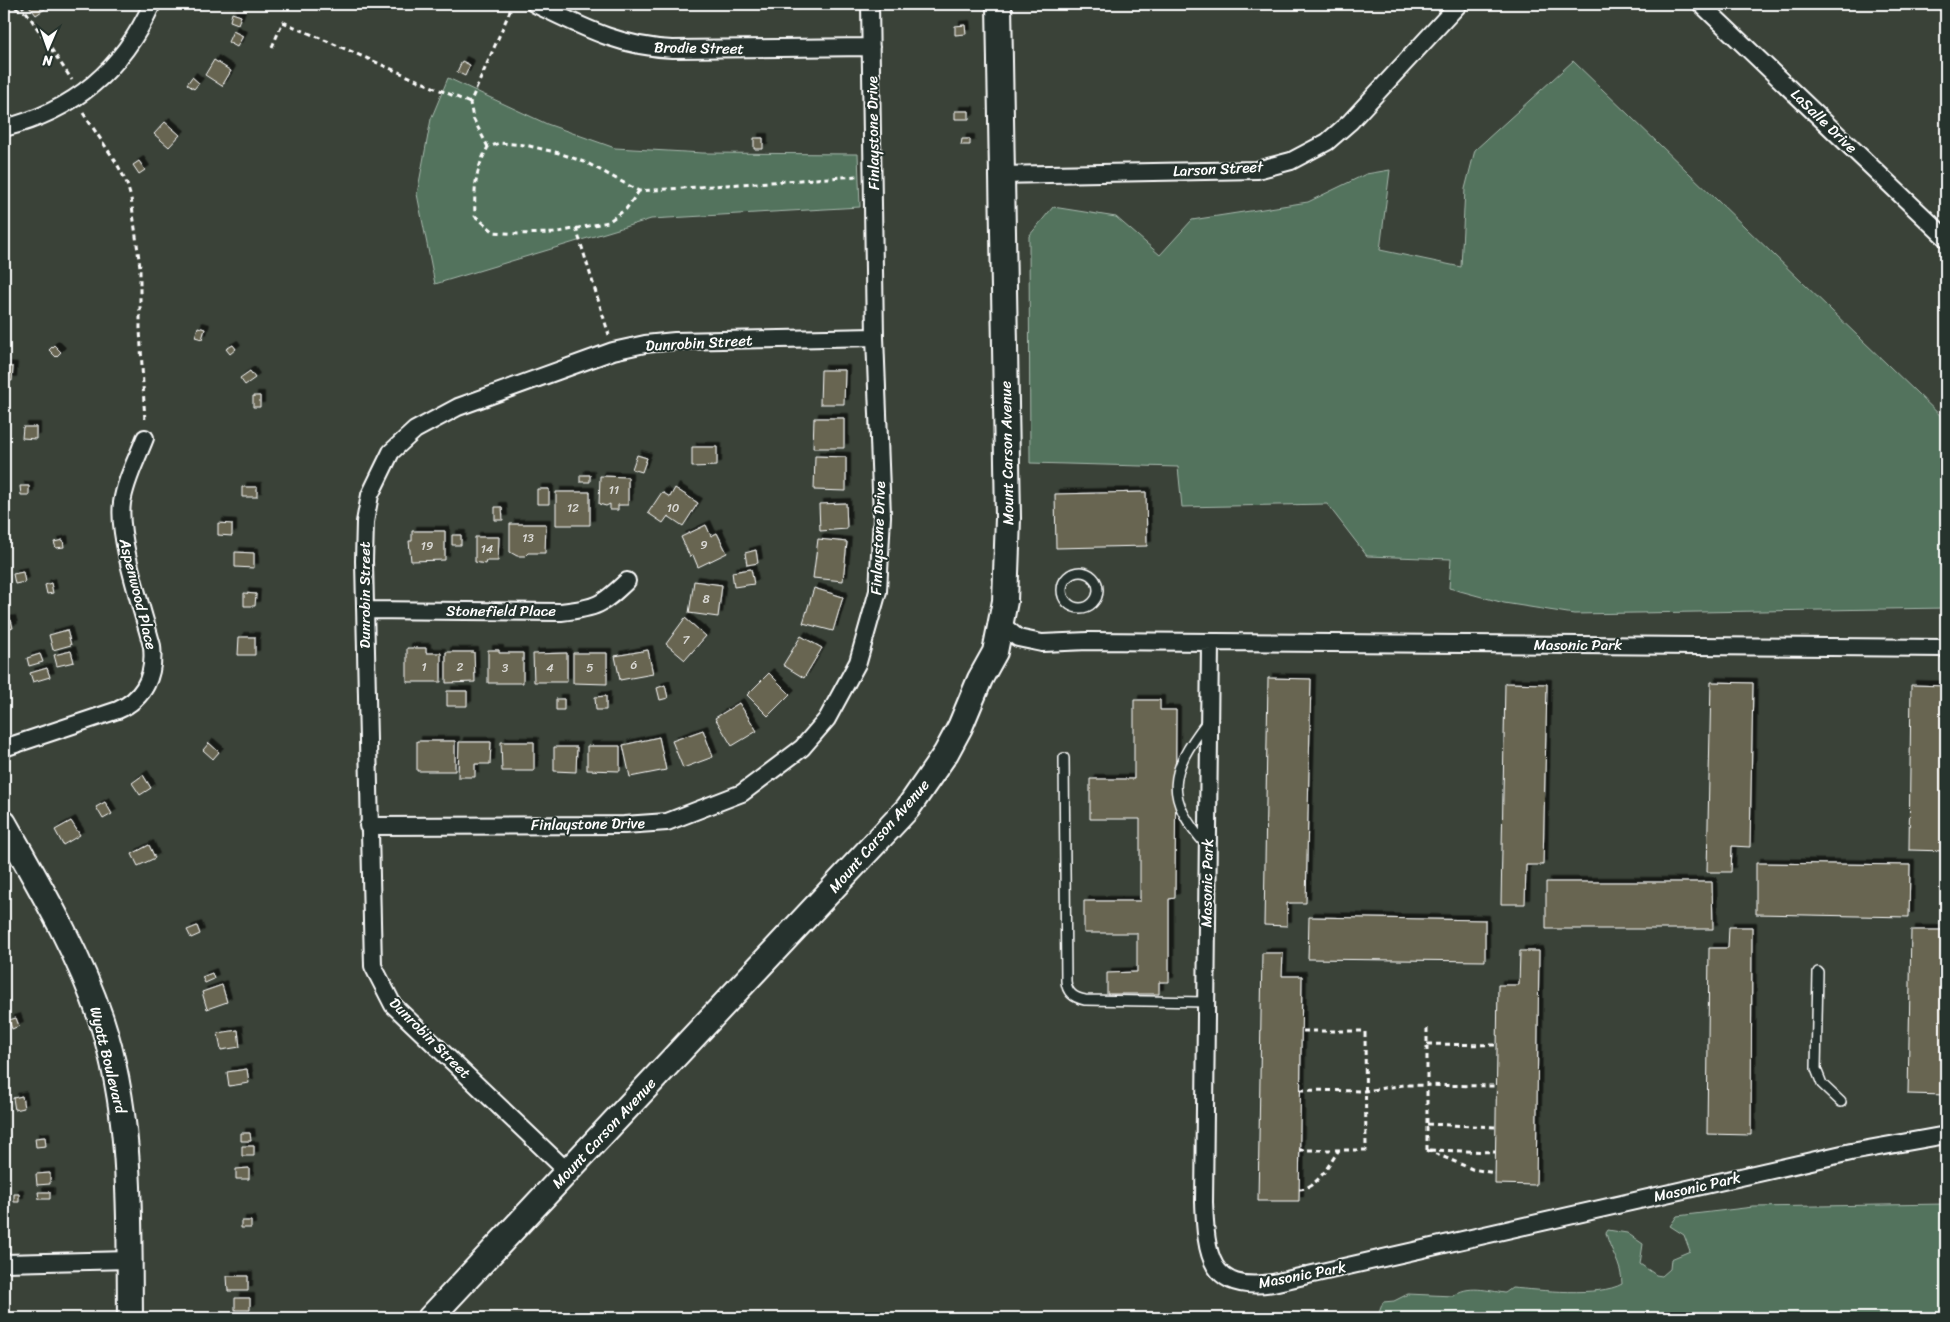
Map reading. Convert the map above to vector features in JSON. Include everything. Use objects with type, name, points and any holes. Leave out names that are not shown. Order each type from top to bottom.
[{"type":"main road","name":"Mount Carson Avenue","points":[[430,1318],[908,808],[930,779],[960,727],[980,679],[995,652],[1001,624],[1008,560],[999,4]]},
{"type":"main road","name":"Wyatt Boulevard","points":[[4,823],[61,924],[101,1021],[115,1075],[126,1136],[129,1189],[130,1318]]},
{"type":"street","points":[[4,128],[48,114],[74,100],[94,84],[114,64],[141,26],[152,4]]},
{"type":"street","name":"Brodie Street","points":[[535,4],[603,36],[641,46],[672,49],[871,47]]},
{"type":"street","name":"Finlaystone Drive","points":[[368,826],[624,825],[666,822],[742,793],[802,748],[827,719],[858,662],[878,592],[882,516],[875,337],[870,4]]},
{"type":"street","name":"Larson Street","points":[[1002,175],[1257,170],[1291,161],[1327,142],[1350,122],[1459,4]]},
{"type":"street","name":"LaSalle Drive","points":[[1701,4],[1946,238]]},
{"type":"street","name":"Dunrobin Street","points":[[568,1172],[393,1005],[381,985],[373,966],[368,826],[365,610],[365,522],[370,495],[392,452],[416,430],[458,406],[613,351],[675,341],[875,337]]},
{"type":"street","name":"Aspenwood Place","points":[[4,748],[118,710],[135,700],[147,685],[153,665],[152,646],[123,534],[121,514],[125,490],[145,438]]},
{"type":"street","name":"Stonefield Place","points":[[365,610],[561,612],[590,609],[609,598],[627,581]]},
{"type":"street","name":"Masonic Park","points":[[1001,624],[1018,638],[1042,643],[1088,641],[1946,648]]},
{"type":"street","name":"Masonic Park","points":[[1210,643],[1206,1002],[1206,1234],[1210,1253],[1217,1268],[1230,1281],[1239,1284],[1273,1283],[1850,1152],[1946,1135]]},
{"type":"street","points":[[4,1263],[130,1260]]},
{"type":"lane","points":[[1080,572],[1090,575],[1094,579],[1098,590],[1097,596],[1090,604],[1085,607],[1073,606],[1064,598],[1062,586],[1068,576],[1080,572]]},
{"type":"lane","points":[[1208,847],[1181,811],[1176,781],[1180,761],[1209,720]]},
{"type":"lane","points":[[1064,758],[1066,981],[1068,990],[1075,998],[1085,1000],[1206,1002]]},
{"type":"lane","points":[[1818,972],[1816,1069],[1822,1084],[1842,1102]]},
{"type":"path","points":[[8,4],[26,13]]},
{"type":"path","points":[[21,4],[74,82]]},
{"type":"path","points":[[488,147],[473,118],[470,103],[513,4]]},
{"type":"path","points":[[272,46],[283,22],[470,103]]},
{"type":"path","points":[[74,100],[116,162],[126,181],[131,198],[140,267],[140,329],[145,438]]},
{"type":"path","points":[[639,191],[626,209],[608,222],[554,233],[518,234],[494,232],[475,216],[474,178],[488,147],[500,143],[525,145],[559,153],[587,163],[639,191],[873,175]]},
{"type":"path","points":[[576,228],[613,351]]},
{"type":"path","points":[[1426,1150],[1427,1028]]},
{"type":"path","points":[[1299,1150],[1366,1150],[1365,1031],[1301,1031]]},
{"type":"path","points":[[1427,1044],[1497,1045]]},
{"type":"path","points":[[1300,1090],[1365,1091],[1404,1085],[1497,1086]]},
{"type":"path","points":[[1427,1124],[1496,1127]]},
{"type":"path","points":[[1299,1190],[1313,1185],[1339,1150]]},
{"type":"path","points":[[1426,1150],[1496,1152]]},
{"type":"path","points":[[1426,1150],[1472,1170],[1495,1173]]},
{"type":"green space","points":[[1573,61],[1946,421],[1946,608],[1574,614],[1504,603],[1449,588],[1451,559],[1367,556],[1327,504],[1182,507],[1178,467],[1030,463],[1029,236],[1053,207],[1116,217],[1160,255],[1192,220],[1308,202],[1366,174],[1390,170],[1380,250],[1461,267],[1465,189],[1475,150]]},
{"type":"green space","points":[[448,78],[547,124],[615,148],[703,153],[858,154],[860,207],[651,219],[435,284],[417,194],[431,119]]},
{"type":"green space","points":[[1946,1204],[1946,1318],[1377,1318],[1383,1302],[1394,1301],[1408,1294],[1453,1296],[1459,1292],[1471,1289],[1505,1293],[1512,1288],[1584,1292],[1612,1288],[1622,1284],[1620,1270],[1606,1233],[1608,1230],[1627,1233],[1643,1244],[1640,1264],[1656,1275],[1662,1276],[1670,1269],[1671,1259],[1690,1251],[1684,1235],[1670,1226],[1677,1216],[1753,1207]]},
{"type":"building","points":[[41,4],[45,9],[36,15],[29,6]]},
{"type":"building","points":[[232,13],[241,16],[238,24],[230,21]]},
{"type":"building","points":[[965,25],[966,34],[955,35],[955,26]]},
{"type":"building","points":[[233,31],[243,36],[237,47],[228,42]]},
{"type":"building","points":[[214,60],[231,71],[222,86],[205,75]]},
{"type":"building","points":[[462,61],[470,65],[465,76],[457,72]]},
{"type":"building","points":[[192,77],[199,83],[194,89],[187,84]]},
{"type":"building","points":[[955,111],[969,111],[969,119],[955,119]]},
{"type":"building","points":[[165,122],[180,135],[169,147],[154,134]]},
{"type":"building","points":[[754,138],[763,138],[763,149],[754,149]]},
{"type":"building","points":[[962,139],[970,139],[970,145],[961,145]]},
{"type":"building","points":[[139,161],[145,170],[139,174],[133,165]]},
{"type":"building","points":[[198,327],[205,329],[202,339],[195,337]]},
{"type":"building","points":[[54,345],[61,352],[56,357],[49,350]]},
{"type":"building","points":[[233,345],[236,349],[230,354],[226,349]]},
{"type":"building","points":[[4,366],[13,367],[12,381],[4,380]]},
{"type":"building","points":[[821,370],[845,370],[844,404],[820,404]]},
{"type":"building","points":[[250,371],[255,378],[245,385],[240,378]]},
{"type":"building","points":[[253,396],[260,396],[260,407],[253,407]]},
{"type":"building","points":[[814,418],[844,418],[844,448],[813,448]]},
{"type":"building","points":[[23,427],[36,427],[36,439],[22,438]]},
{"type":"building","points":[[692,447],[717,447],[717,466],[692,467]]},
{"type":"building","points":[[637,455],[647,458],[642,472],[632,469]]},
{"type":"building","points":[[815,456],[846,457],[846,491],[814,490]]},
{"type":"building","points":[[580,475],[590,475],[590,482],[580,482]]},
{"type":"building","points":[[600,476],[628,477],[628,505],[618,505],[618,510],[610,510],[610,504],[606,506],[599,504]]},
{"type":"building","points":[[20,486],[29,486],[29,495],[21,495]]},
{"type":"building","points":[[242,487],[257,487],[257,497],[242,497]]},
{"type":"building","points":[[675,488],[698,503],[683,526],[668,516],[663,523],[648,513],[662,492],[670,497]]},
{"type":"building","points":[[537,489],[549,489],[549,504],[537,504]]},
{"type":"building","points":[[556,492],[590,492],[590,525],[556,525]]},
{"type":"building","points":[[1146,492],[1147,546],[1056,548],[1055,494]]},
{"type":"building","points":[[846,503],[847,529],[820,531],[819,504]]},
{"type":"building","points":[[495,507],[502,507],[503,520],[495,520]]},
{"type":"building","points":[[218,523],[232,524],[232,536],[218,535]]},
{"type":"building","points":[[510,524],[546,524],[545,553],[528,553],[525,556],[517,556],[510,552]]},
{"type":"building","points":[[706,525],[711,536],[717,533],[727,553],[698,567],[693,555],[690,557],[681,537]]},
{"type":"building","points":[[412,531],[445,531],[445,560],[411,561],[409,541],[412,541]]},
{"type":"building","points":[[452,535],[461,535],[461,545],[452,545]]},
{"type":"building","points":[[475,537],[499,537],[498,561],[486,561],[485,564],[475,562]]},
{"type":"building","points":[[818,539],[847,542],[843,581],[813,578]]},
{"type":"building","points":[[63,540],[64,547],[56,548],[54,542]]},
{"type":"building","points":[[756,550],[758,563],[747,565],[745,553]]},
{"type":"building","points":[[235,552],[254,553],[254,568],[235,567]]},
{"type":"building","points":[[751,569],[754,584],[734,587],[732,572]]},
{"type":"building","points":[[23,572],[25,582],[15,584],[13,574]]},
{"type":"building","points":[[694,581],[722,585],[718,617],[689,613]]},
{"type":"building","points":[[51,583],[53,593],[47,594],[45,585]]},
{"type":"building","points":[[814,588],[843,597],[833,631],[803,623]]},
{"type":"building","points":[[244,593],[256,594],[255,606],[244,606]]},
{"type":"building","points":[[685,618],[706,636],[685,660],[666,644]]},
{"type":"building","points":[[11,620],[13,628],[5,630],[4,621]]},
{"type":"building","points":[[67,630],[71,645],[53,650],[49,635]]},
{"type":"building","points":[[801,636],[822,648],[804,678],[783,665]]},
{"type":"building","points":[[239,637],[255,637],[255,655],[238,655]]},
{"type":"building","points":[[407,648],[426,648],[426,653],[441,653],[441,682],[407,682]]},
{"type":"building","points":[[488,650],[499,650],[499,653],[523,653],[523,683],[488,683]]},
{"type":"building","points":[[648,650],[653,674],[620,680],[615,656]]},
{"type":"building","points":[[71,651],[74,662],[57,666],[54,655]]},
{"type":"building","points":[[446,652],[474,652],[475,682],[446,683]]},
{"type":"building","points":[[567,653],[567,682],[534,682],[533,654]]},
{"type":"building","points":[[573,653],[607,653],[607,684],[573,683]]},
{"type":"building","points":[[40,654],[43,662],[29,666],[27,658]]},
{"type":"building","points":[[47,668],[50,677],[33,682],[30,673]]},
{"type":"building","points":[[769,673],[790,694],[768,716],[747,695]]},
{"type":"building","points":[[1268,678],[1311,679],[1306,903],[1287,903],[1287,926],[1264,925]]},
{"type":"building","points":[[1711,682],[1753,683],[1750,847],[1732,846],[1731,872],[1707,872]]},
{"type":"building","points":[[1505,683],[1547,684],[1543,865],[1526,865],[1525,904],[1501,904]]},
{"type":"building","points":[[665,685],[668,698],[660,700],[657,688]]},
{"type":"building","points":[[1911,685],[1946,686],[1946,851],[1909,850]]},
{"type":"building","points":[[447,691],[467,691],[467,706],[447,706]]},
{"type":"building","points":[[606,696],[606,710],[596,710],[595,697]]},
{"type":"building","points":[[556,699],[564,699],[564,710],[556,710]]},
{"type":"building","points":[[1134,700],[1160,700],[1160,710],[1176,710],[1175,898],[1169,899],[1169,982],[1159,982],[1159,994],[1107,994],[1107,973],[1137,972],[1137,933],[1084,933],[1084,901],[1140,901],[1140,819],[1090,819],[1090,779],[1134,779]]},
{"type":"building","points":[[739,703],[757,731],[732,746],[715,718]]},
{"type":"building","points":[[703,730],[713,757],[683,768],[672,741]]},
{"type":"building","points":[[659,737],[666,770],[630,777],[623,745]]},
{"type":"building","points":[[417,741],[455,741],[455,771],[417,771]]},
{"type":"building","points":[[459,742],[491,742],[490,764],[475,764],[475,777],[458,777]]},
{"type":"building","points":[[501,742],[534,742],[534,771],[502,771]]},
{"type":"building","points":[[209,743],[219,752],[213,759],[203,750]]},
{"type":"building","points":[[587,746],[620,746],[620,771],[587,770]]},
{"type":"building","points":[[554,747],[577,747],[576,772],[554,771]]},
{"type":"building","points":[[143,775],[151,788],[140,795],[132,783]]},
{"type":"building","points":[[105,802],[112,814],[103,819],[96,807]]},
{"type":"building","points":[[71,821],[80,835],[63,845],[55,830]]},
{"type":"building","points":[[149,845],[155,858],[138,866],[132,854]]},
{"type":"building","points":[[1756,863],[1910,865],[1909,917],[1756,914]]},
{"type":"building","points":[[1546,882],[1712,882],[1713,929],[1546,929]]},
{"type":"building","points":[[1309,917],[1485,920],[1485,961],[1308,959]]},
{"type":"building","points":[[197,926],[200,934],[191,938],[187,930]]},
{"type":"building","points":[[1729,927],[1752,927],[1751,1135],[1707,1134],[1709,948],[1728,948]]},
{"type":"building","points":[[1911,930],[1946,930],[1946,1095],[1908,1094]]},
{"type":"building","points":[[1520,951],[1539,951],[1536,1185],[1495,1184],[1498,985],[1519,985]]},
{"type":"building","points":[[1262,953],[1283,953],[1282,976],[1302,976],[1299,1201],[1258,1201]]},
{"type":"building","points":[[212,973],[214,979],[205,983],[202,977]]},
{"type":"building","points":[[222,985],[227,1002],[207,1009],[202,992]]},
{"type":"building","points":[[16,1018],[19,1026],[12,1029],[9,1020]]},
{"type":"building","points":[[238,1030],[240,1047],[221,1050],[218,1033]]},
{"type":"building","points":[[247,1069],[249,1083],[229,1086],[227,1072]]},
{"type":"building","points":[[22,1096],[24,1108],[15,1110],[13,1098]]},
{"type":"building","points":[[241,1133],[250,1133],[251,1141],[241,1141]]},
{"type":"building","points":[[45,1137],[46,1146],[36,1147],[35,1138]]},
{"type":"building","points":[[242,1146],[254,1146],[254,1156],[242,1156]]},
{"type":"building","points":[[249,1168],[249,1179],[236,1179],[236,1169]]},
{"type":"building","points":[[50,1173],[50,1184],[37,1185],[36,1174]]},
{"type":"building","points":[[38,1192],[50,1192],[50,1199],[39,1199]]},
{"type":"building","points":[[14,1194],[19,1194],[19,1202],[14,1202]]},
{"type":"building","points":[[241,1221],[251,1221],[251,1228],[241,1228]]},
{"type":"building","points":[[227,1276],[248,1276],[248,1291],[228,1291]]},
{"type":"building","points":[[235,1298],[250,1298],[250,1310],[235,1310]]}]
